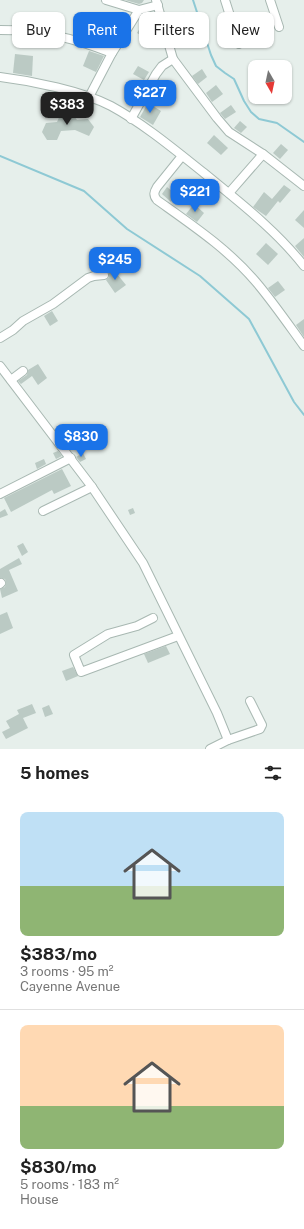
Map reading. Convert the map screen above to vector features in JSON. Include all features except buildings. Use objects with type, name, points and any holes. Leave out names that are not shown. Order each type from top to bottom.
[{"type":"street","points":[[106,0],[139,10]]},
{"type":"street","points":[[225,0],[229,12]]},
{"type":"street","points":[[270,0],[279,27]]},
{"type":"street","points":[[89,97],[112,52],[139,10],[157,3],[173,59],[217,118],[229,132],[263,154],[304,186]]},
{"type":"street","points":[[0,30],[19,30],[50,34],[84,42],[112,52]]},
{"type":"street","points":[[131,119],[156,74],[162,66],[173,59]]},
{"type":"street","points":[[0,77],[48,86],[89,97],[110,106],[131,119],[182,156],[229,193],[276,235],[294,253],[304,266]]},
{"type":"street","points":[[229,193],[263,154]]},
{"type":"street","points":[[182,156],[157,186],[154,196],[157,200],[210,238],[239,264],[256,281],[304,346]]},
{"type":"street","points":[[0,338],[53,304],[88,278],[104,275]]},
{"type":"street","points":[[0,366],[71,458],[143,563],[217,713],[228,740]]},
{"type":"street","points":[[11,380],[23,371]]},
{"type":"street","points":[[0,494],[71,458]]},
{"type":"street","points":[[43,511],[92,487]]},
{"type":"street","points":[[153,618],[137,626],[108,634],[74,655],[81,672],[178,636]]},
{"type":"street","points":[[210,749],[228,740],[260,729],[262,725],[261,721],[250,701]]},
{"type":"waterway","points":[[193,0],[216,66],[234,79],[251,112],[259,119],[277,123],[304,142]]},
{"type":"waterway","points":[[0,156],[84,191],[127,229],[200,276],[249,319],[294,402],[304,415]]}]
